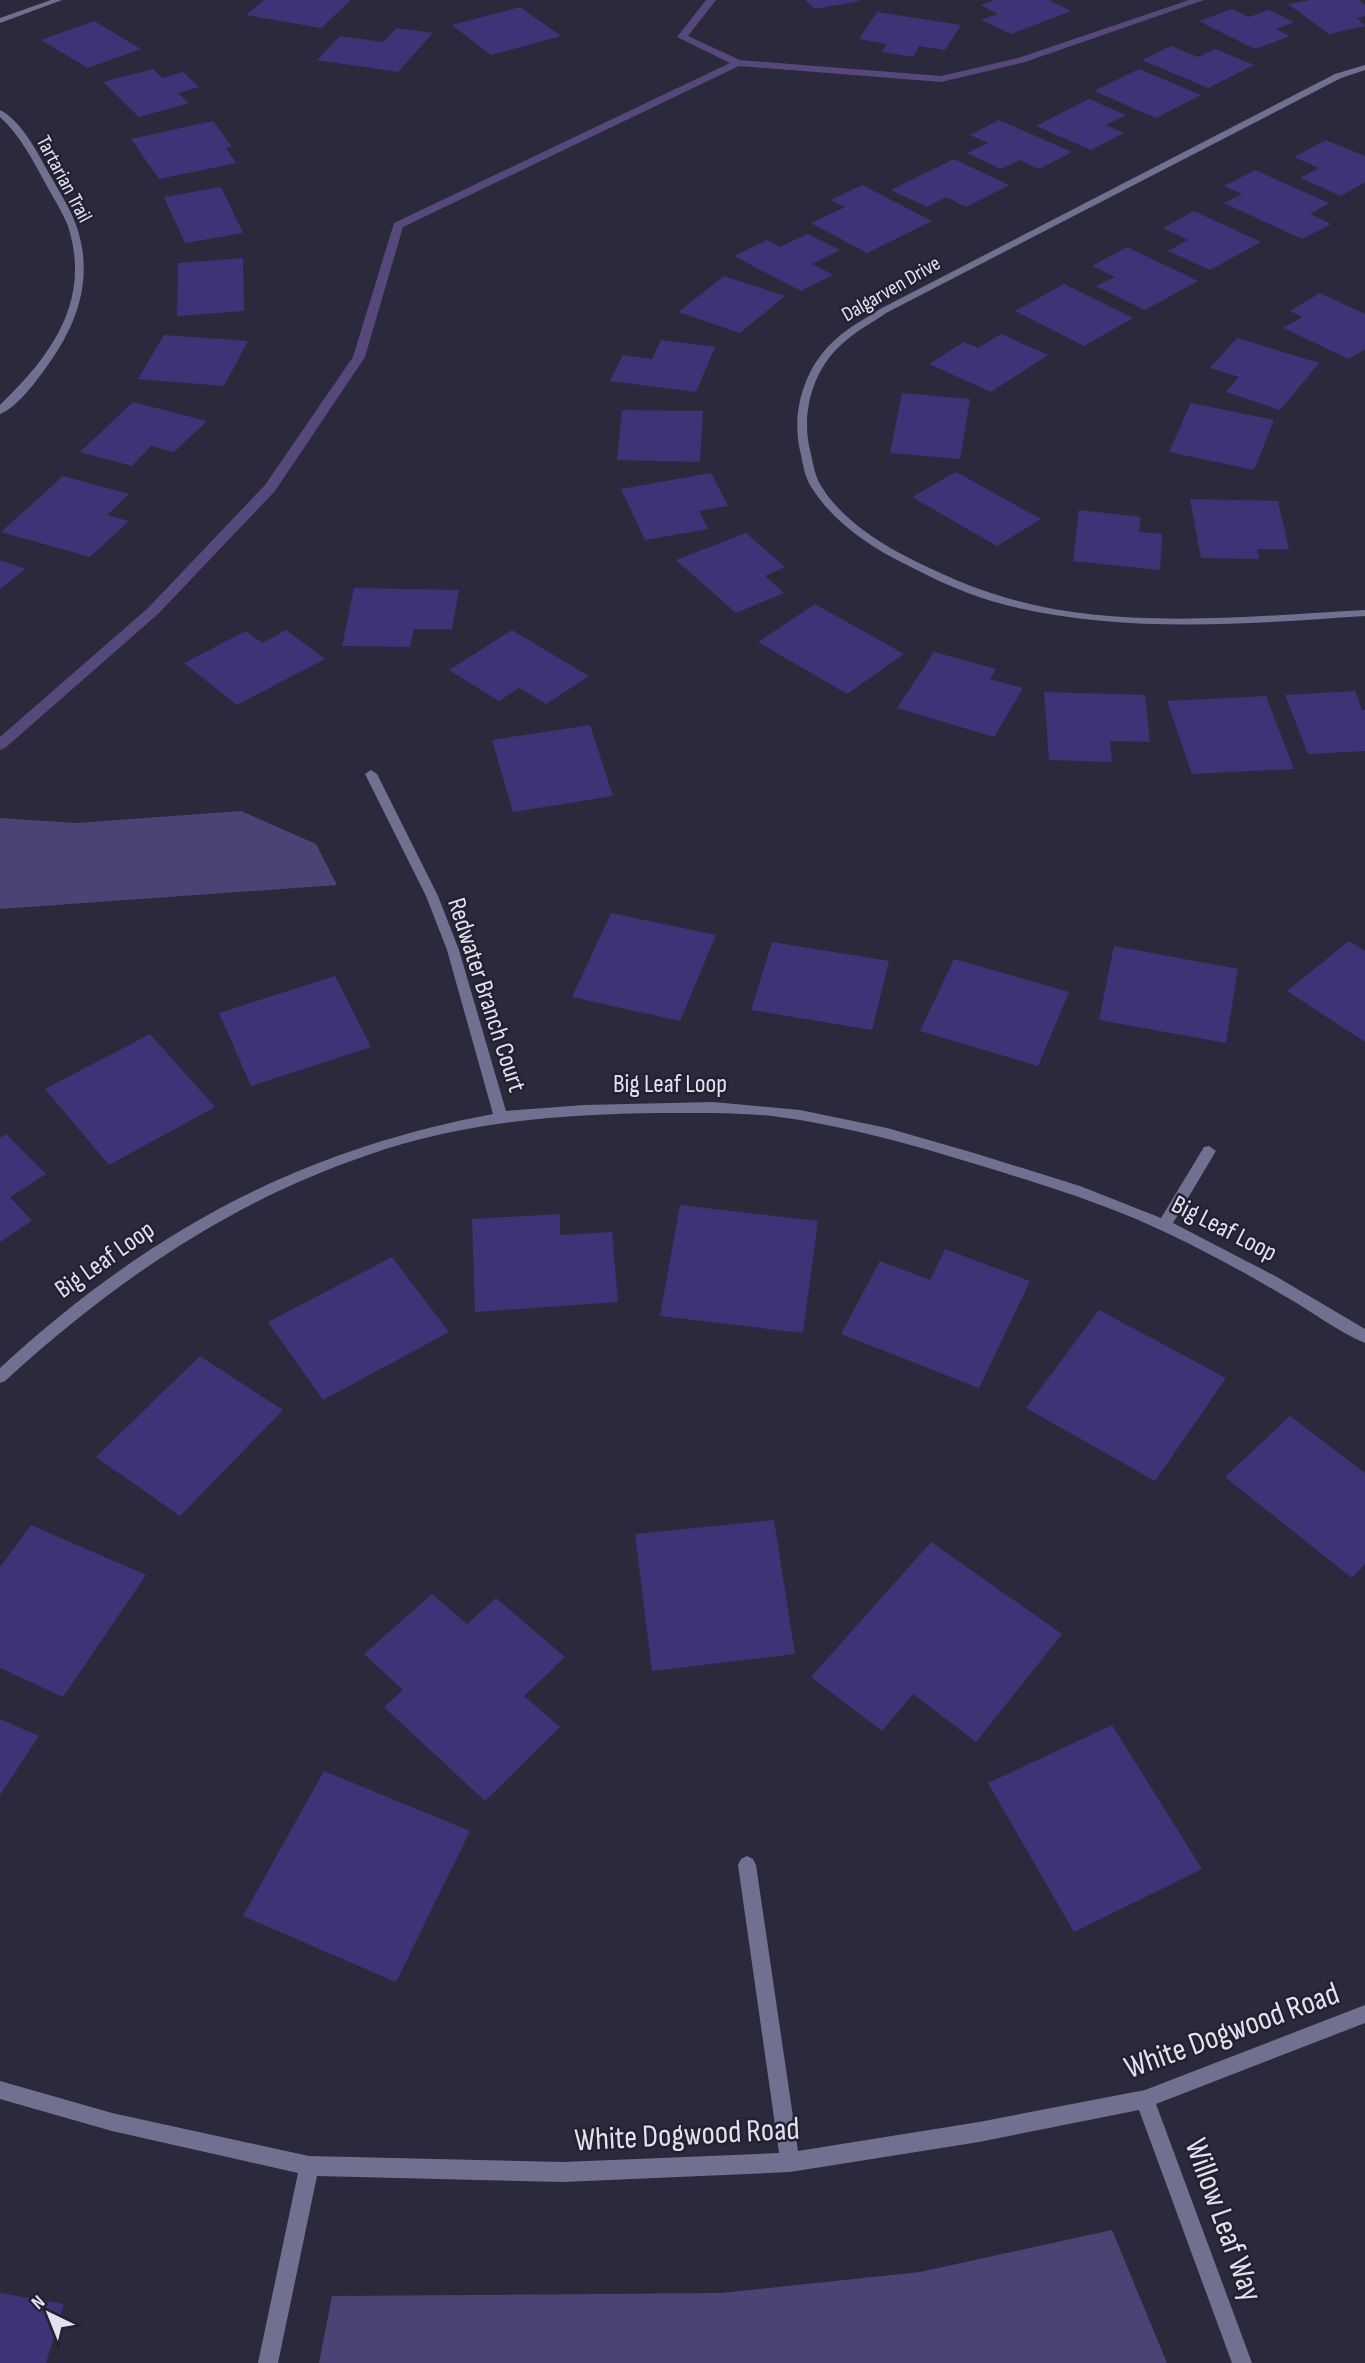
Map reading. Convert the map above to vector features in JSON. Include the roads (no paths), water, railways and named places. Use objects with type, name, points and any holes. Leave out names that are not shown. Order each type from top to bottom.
[{"type":"street","points":[[0,21],[58,0]]},
{"type":"street","name":"Dalgarven Drive","points":[[1365,67],[1338,76],[883,311],[833,346],[817,367],[806,392],[800,437],[815,484],[849,522],[874,542],[924,573],[978,594],[1053,612],[1156,623],[1365,613]]},
{"type":"street","name":"Tartarian Trail","points":[[0,113],[20,133],[72,224],[80,269],[75,307],[53,354],[34,379],[0,411]]},
{"type":"street","name":"Redwater Branch Court","points":[[371,774],[432,896],[453,950],[501,1118]]},
{"type":"street","name":"Big Leaf Loop","points":[[0,1377],[30,1347],[84,1303],[184,1235],[235,1206],[351,1156],[430,1132],[501,1118],[597,1108],[739,1108],[820,1119],[930,1145],[1033,1176],[1106,1201],[1164,1225],[1251,1268],[1365,1337]]},
{"type":"street","points":[[1164,1225],[1209,1150]]},
{"type":"street","points":[[747,1865],[790,2162]]},
{"type":"street","name":"White Dogwood Road","points":[[0,2090],[112,2122],[309,2166],[564,2172],[790,2162],[979,2132],[1145,2099],[1365,2014]]},
{"type":"street","name":"Willow Leaf Way","points":[[1145,2099],[1242,2363]]},
{"type":"street","points":[[268,2363],[309,2166]]},
{"type":"waterway","points":[[711,0],[682,37],[738,63]]},
{"type":"waterway","points":[[738,63],[941,79],[1021,60],[1199,0]]},
{"type":"waterway","points":[[0,745],[153,611],[270,488],[359,357],[398,225],[738,63]]}]
